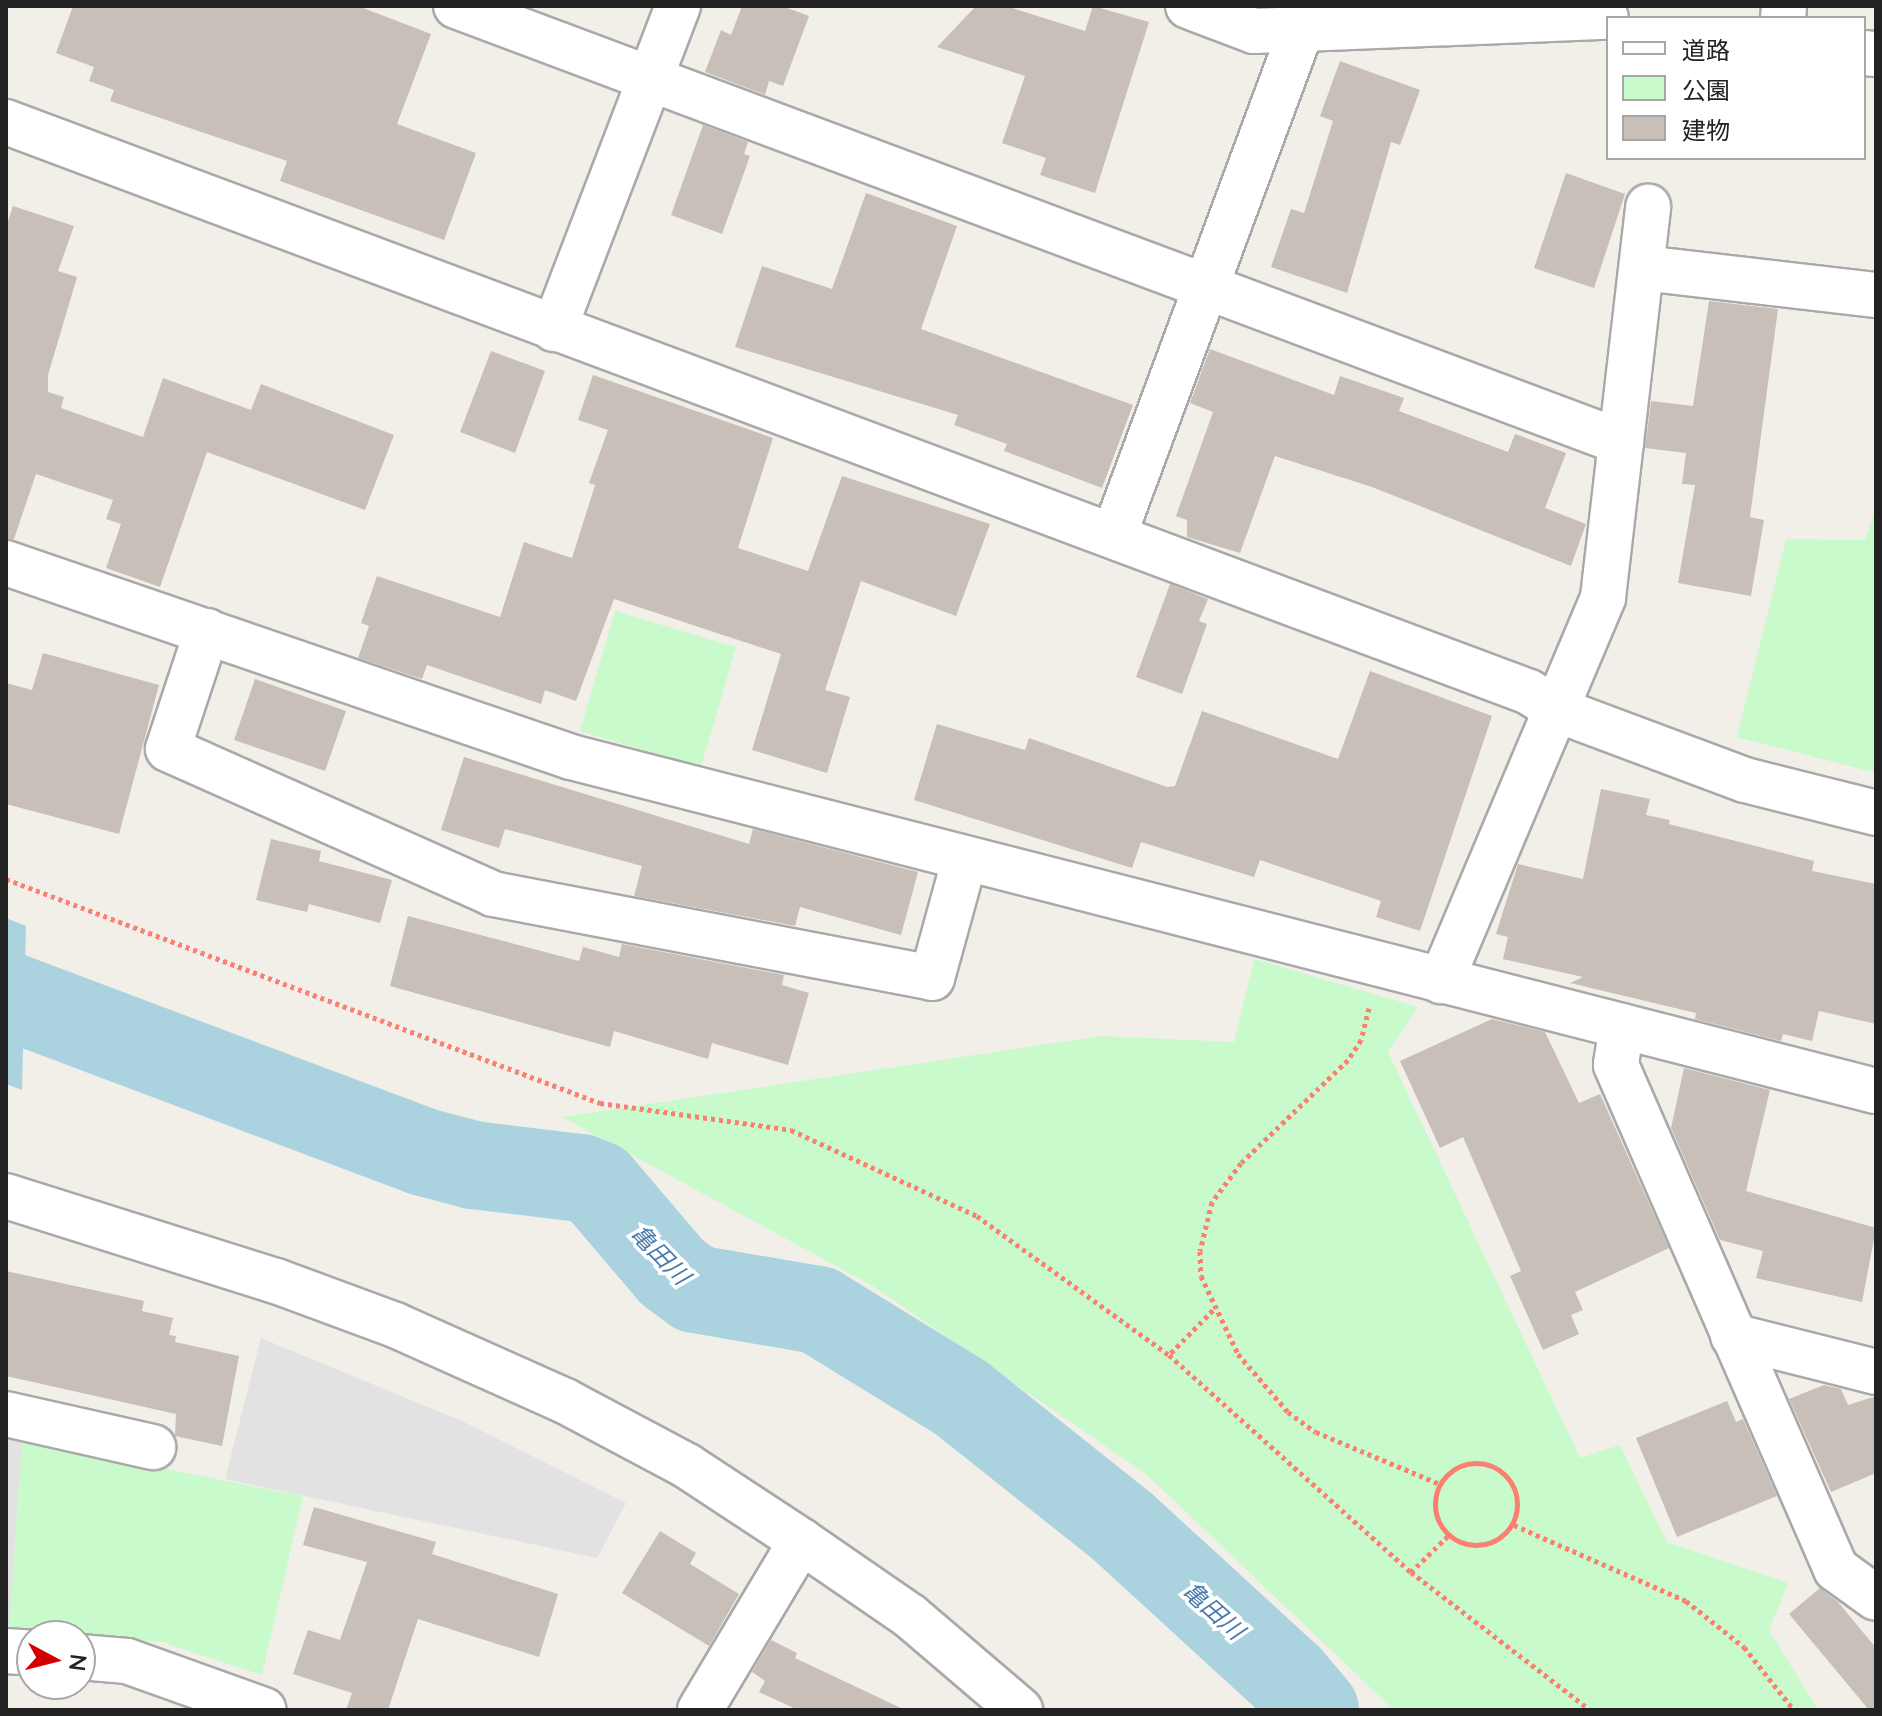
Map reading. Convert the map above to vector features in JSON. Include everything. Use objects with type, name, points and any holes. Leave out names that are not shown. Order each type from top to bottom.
[{"type":"street","points":[[456,6],[1621,442]]},
{"type":"street","points":[[554,329],[678,6]]},
{"type":"street","points":[[1188,6],[1254,31],[1306,17],[1498,14],[1606,17]]},
{"type":"street","points":[[1114,535],[1208,289],[1306,17]]},
{"type":"street","points":[[6,122],[1529,692],[1555,709],[1745,780],[1876,813]]},
{"type":"street","points":[[1441,981],[1603,598],[1648,207]]},
{"type":"street","points":[[1642,268],[1876,295]]},
{"type":"street","points":[[6,563],[571,757],[1876,1091]]},
{"type":"street","points":[[207,631],[168,749],[493,894],[932,978],[965,858]]},
{"type":"street","points":[[1622,1026],[1616,1065],[1836,1569],[1876,1598]]},
{"type":"street","points":[[6,1196],[276,1281],[395,1325],[565,1401],[687,1466],[801,1541],[910,1616],[1020,1710]]},
{"type":"street","points":[[1733,1336],[1876,1372]]},
{"type":"street","points":[[6,1414],[153,1447]]},
{"type":"street","points":[[700,1710],[801,1541]]},
{"type":"street","points":[[96,1658],[127,1661],[264,1710]]},
{"type":"path","points":[[6,879],[600,1103],[791,1130],[977,1216],[1169,1355],[1411,1572],[1590,1710]]},
{"type":"path","points":[[1376,963],[1367,1020],[1348,1060],[1241,1163],[1212,1202],[1200,1251],[1201,1276],[1213,1310],[1238,1354],[1288,1412],[1316,1432],[1440,1484]]},
{"type":"path","points":[[1169,1355],[1213,1310]]},
{"type":"path","points":[[1469,1463],[1504,1473],[1516,1488],[1514,1525],[1501,1539],[1484,1546],[1448,1536],[1434,1502],[1440,1484],[1452,1470],[1469,1463]]},
{"type":"path","points":[[1514,1525],[1686,1601],[1744,1647],[1794,1710]]},
{"type":"path","points":[[1411,1572],[1448,1536]]},
{"type":"green space","points":[[1876,506],[1876,773],[1737,737],[1786,539],[1865,540]]},
{"type":"green space","points":[[615,611],[736,647],[701,767],[580,731]]},
{"type":"green space","points":[[1254,959],[1418,1007],[1388,1052],[1580,1458],[1620,1445],[1667,1542],[1788,1583],[1769,1630],[1818,1710],[1394,1710],[1146,1474],[873,1286],[562,1117],[1101,1036],[1234,1042]]},
{"type":"green space","points":[[22,1441],[303,1496],[262,1675],[162,1642],[96,1636],[96,1620],[16,1620],[16,1629],[9,1628]]},
{"type":"shaded area","points":[[261,1338],[464,1422],[626,1503],[597,1558],[225,1479]]},
{"type":"shaded area","points":[[6,1437],[22,1441],[9,1628],[6,1627]]},
{"type":"water","points":[[6,918],[26,926],[22,1090],[6,1084]]},
{"type":"building","points":[[73,6],[358,6],[431,34],[397,124],[476,153],[444,240],[280,181],[287,161],[110,101],[114,90],[89,81],[94,67],[56,53]]},
{"type":"building","points":[[742,6],[782,6],[809,16],[783,86],[769,81],[765,95],[705,72],[721,30],[731,35]]},
{"type":"building","points":[[976,6],[1006,6],[1085,31],[1093,6],[1149,22],[1095,193],[1040,175],[1046,158],[1002,143],[1025,76],[937,47]]},
{"type":"building","points":[[1340,61],[1420,90],[1400,145],[1391,142],[1347,293],[1271,267],[1291,209],[1304,213],[1333,121],[1320,116]]},
{"type":"building","points":[[703,125],[748,142],[744,154],[750,156],[722,234],[671,215]]},
{"type":"building","points":[[1566,173],[1625,194],[1594,288],[1534,268]]},
{"type":"building","points":[[866,193],[957,226],[921,329],[1133,405],[1102,488],[1004,451],[1007,444],[954,425],[958,415],[735,347],[762,266],[832,289]]},
{"type":"building","points":[[13,206],[74,226],[58,271],[77,277],[48,375],[48,392],[64,397],[61,408],[143,437],[163,378],[251,410],[261,384],[394,435],[365,510],[207,452],[160,587],[106,568],[121,524],[106,519],[113,500],[36,474],[14,539],[6,539],[6,227]]},
{"type":"building","points":[[1709,301],[1778,309],[1750,517],[1764,520],[1751,596],[1678,583],[1695,485],[1682,484],[1686,453],[1645,448],[1651,401],[1693,406]]},
{"type":"building","points":[[1210,349],[1334,395],[1340,376],[1404,398],[1399,411],[1508,452],[1515,434],[1566,453],[1545,508],[1586,524],[1571,566],[1372,487],[1275,456],[1240,553],[1187,537],[1187,520],[1176,516],[1213,412],[1190,403]]},
{"type":"building","points":[[491,351],[545,371],[515,453],[460,432]]},
{"type":"building","points":[[593,375],[773,438],[738,548],[808,571],[842,476],[990,524],[956,616],[861,581],[825,690],[850,697],[827,773],[752,750],[781,654],[614,599],[576,701],[545,690],[541,704],[427,665],[422,679],[358,658],[369,626],[361,623],[377,576],[500,617],[524,542],[572,558],[595,485],[589,483],[608,430],[578,420]]},
{"type":"building","points":[[1170,584],[1208,599],[1199,621],[1207,624],[1182,694],[1136,677]]},
{"type":"building","points":[[43,653],[159,685],[119,834],[6,804],[6,683],[32,690]]},
{"type":"building","points":[[1370,671],[1492,716],[1420,931],[1376,917],[1381,901],[1260,860],[1254,877],[1141,842],[1132,868],[914,800],[937,724],[1025,750],[1029,738],[1167,787],[1175,786],[1202,711],[1338,759]]},
{"type":"building","points":[[255,679],[346,711],[325,771],[234,740]]},
{"type":"building","points":[[464,757],[749,844],[753,829],[918,872],[901,935],[800,907],[795,926],[634,896],[642,866],[505,829],[499,848],[441,830]]},
{"type":"building","points":[[1601,789],[1650,799],[1646,815],[1670,820],[1669,824],[1814,861],[1812,871],[1876,884],[1876,1024],[1819,1011],[1812,1041],[1783,1034],[1781,1041],[1695,1019],[1696,1013],[1570,983],[1583,977],[1503,959],[1508,937],[1496,934],[1518,864],[1583,879]]},
{"type":"building","points":[[271,839],[321,851],[319,861],[392,880],[380,923],[309,904],[307,912],[256,900]]},
{"type":"building","points":[[408,916],[579,961],[583,947],[619,957],[622,944],[784,975],[782,985],[809,993],[788,1065],[712,1043],[708,1059],[614,1031],[610,1047],[390,986]]},
{"type":"building","points":[[1492,1019],[1545,1032],[1579,1103],[1600,1094],[1669,1248],[1575,1292],[1583,1310],[1571,1315],[1579,1334],[1543,1350],[1510,1276],[1521,1271],[1463,1137],[1440,1148],[1400,1061]]},
{"type":"building","points":[[1684,1068],[1770,1090],[1746,1191],[1876,1228],[1862,1302],[1756,1278],[1763,1251],[1720,1240],[1671,1128]]},
{"type":"building","points":[[6,1271],[144,1301],[142,1311],[173,1318],[169,1335],[176,1336],[175,1342],[239,1356],[222,1446],[175,1436],[176,1414],[6,1376]]},
{"type":"building","points":[[1824,1385],[1841,1389],[1848,1405],[1876,1396],[1876,1473],[1831,1492],[1789,1399]]},
{"type":"building","points":[[1727,1401],[1736,1422],[1743,1419],[1777,1496],[1677,1537],[1636,1438]]},
{"type":"building","points":[[314,1507],[436,1542],[432,1554],[558,1594],[539,1657],[418,1619],[388,1710],[346,1710],[352,1693],[293,1674],[308,1630],[340,1640],[367,1562],[303,1545]]},
{"type":"building","points":[[660,1531],[696,1553],[690,1564],[739,1594],[709,1646],[622,1593]]},
{"type":"building","points":[[1820,1588],[1838,1602],[1876,1648],[1876,1710],[1869,1710],[1789,1614]]},
{"type":"building","points":[[771,1640],[797,1653],[795,1658],[905,1710],[798,1710],[759,1692],[765,1681],[752,1672]]},
{"type":"waterway","name":"亀田川","points":[[6,995],[424,1152],[473,1165],[581,1178],[598,1185],[672,1272],[695,1289],[818,1310],[961,1398],[1123,1527],[1288,1678],[1315,1710]]}]
